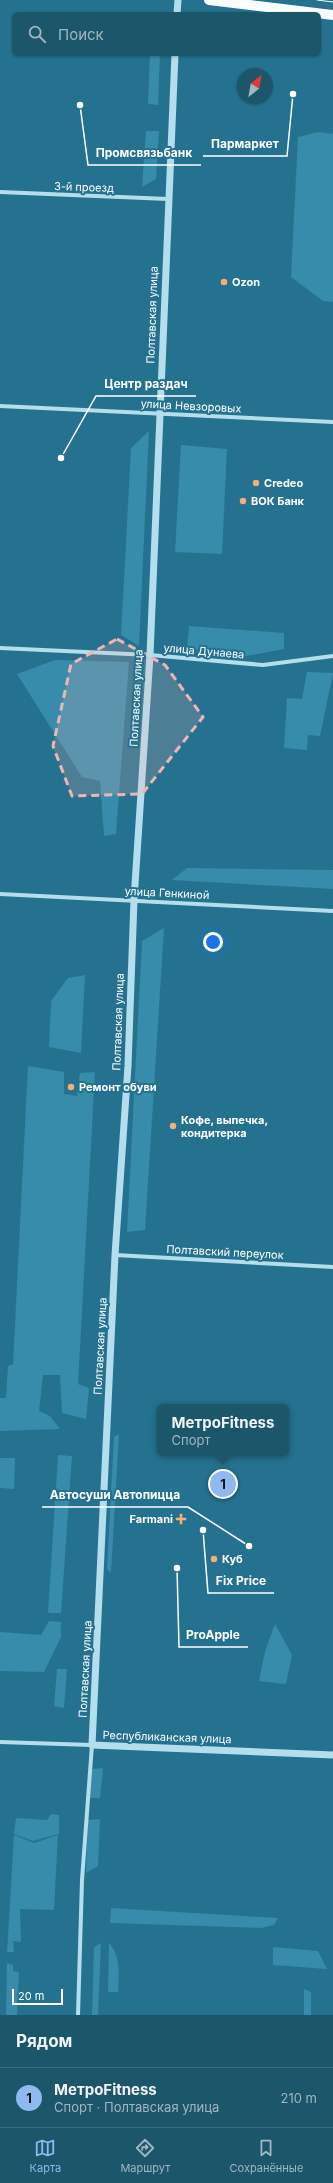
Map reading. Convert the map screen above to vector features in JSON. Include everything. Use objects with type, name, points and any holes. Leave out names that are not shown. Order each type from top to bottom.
[{"type":"main road","points":[[209,0],[308,12]]},
{"type":"main road","points":[[321,14],[333,15]]},
{"type":"street","points":[[177,12],[178,0]]},
{"type":"street","name":"Полтавская улица","points":[[78,2015],[82,1880],[92,1745],[115,1255],[128,1066],[134,900],[150,655],[175,56]]},
{"type":"street","name":"3-й проезд","points":[[0,192],[168,199]]},
{"type":"street","name":"улица Невзоровых","points":[[0,406],[333,422]]},
{"type":"street","name":"улица Дунаева","points":[[0,648],[150,655],[263,665],[333,656]]},
{"type":"street","name":"улица Генкиной","points":[[0,894],[333,911]]},
{"type":"street","name":"Полтавский переулок","points":[[115,1255],[333,1267]]},
{"type":"street","name":"Республиканская улица","points":[[0,1742],[333,1756]]},
{"type":"highlighted area","points":[[117,639],[165,665],[203,717],[142,794],[72,796],[53,746],[71,664]]},
{"type":"shaded area","points":[[150,56],[160,56],[158,105],[148,104]]},
{"type":"shaded area","points":[[146,131],[159,131],[156,179],[142,187]]},
{"type":"shaded area","points":[[318,132],[333,134],[333,302],[323,301],[291,277],[298,137]]},
{"type":"shaded area","points":[[149,431],[139,646],[121,635],[131,448]]},
{"type":"shaded area","points":[[181,445],[227,449],[222,554],[175,552]]},
{"type":"shaded area","points":[[189,626],[284,633],[284,649],[247,656],[187,649]]},
{"type":"shaded area","points":[[55,660],[129,662],[116,834],[104,836],[100,781],[82,777],[17,674]]},
{"type":"shaded area","points":[[307,672],[333,673],[320,736],[308,735],[307,750],[284,748],[287,698],[302,699]]},
{"type":"shaded area","points":[[187,868],[333,870],[333,889],[172,880]]},
{"type":"shaded area","points":[[164,928],[145,1230],[127,1232],[142,941]]},
{"type":"shaded area","points":[[85,975],[81,1053],[49,1047],[51,1001],[68,978]]},
{"type":"shaded area","points":[[28,1066],[64,1072],[64,1094],[77,1096],[80,1073],[95,1072],[78,1384],[89,1388],[86,1419],[62,1413],[60,1375],[43,1375],[39,1411],[50,1416],[60,1429],[0,1431],[0,1398],[6,1398],[8,1366],[13,1364]]},
{"type":"shaded area","points":[[119,1434],[111,1573],[107,1569],[114,1437]]},
{"type":"shaded area","points":[[58,1455],[72,1456],[61,1613],[48,1613]]},
{"type":"shaded area","points":[[0,1458],[15,1458],[14,1489],[0,1488]]},
{"type":"shaded area","points":[[49,1621],[61,1622],[61,1637],[44,1672],[0,1671],[0,1632],[41,1635]]},
{"type":"shaded area","points":[[275,1624],[292,1655],[286,1684],[259,1681],[265,1651]]},
{"type":"shaded area","points":[[57,1669],[67,1669],[64,1708],[54,1706]]},
{"type":"shaded area","points":[[103,1768],[100,1798],[90,1798],[92,1769]]},
{"type":"shaded area","points":[[51,1814],[59,1815],[59,1834],[33,1841],[14,1834],[16,1818],[47,1820]]},
{"type":"shaded area","points":[[100,1819],[98,1866],[86,1873],[88,1820]]},
{"type":"shaded area","points":[[14,1835],[34,1843],[58,1835],[54,1910],[20,1909],[21,1942],[13,1941],[14,1952],[7,1952]]},
{"type":"shaded area","points":[[111,1908],[278,1918],[274,1925],[261,1928],[110,1923]]},
{"type":"shaded area","points":[[101,1943],[98,2015],[92,2015],[94,1947]]},
{"type":"shaded area","points":[[109,1943],[116,1953],[119,1973],[118,1992],[108,1992]]},
{"type":"shaded area","points":[[273,1947],[318,1951],[327,1969],[273,1965]]},
{"type":"shaded area","points":[[7,1963],[13,1965],[13,1971],[19,1972],[17,2015],[6,2015]]},
{"type":"shaded area","points":[[304,1989],[311,1992],[311,2015],[304,2015]]},
{"type":"tram line","points":[[317,0],[333,2]]},
{"type":"place","name":"Пармаркет","points":[[293,94]]},
{"type":"place","name":"Промсвязьбанк","points":[[80,105]]},
{"type":"place","name":"Ozon","points":[[224,282]]},
{"type":"place","name":"Центр раздач","points":[[61,458]]},
{"type":"place","name":"Credeo","points":[[256,483]]},
{"type":"place","name":"ВОК Банк","points":[[243,501]]},
{"type":"place","name":"Ремонт обуви","points":[[71,1087]]},
{"type":"place","name":"Кофе, выпечка, кондитерка","points":[[173,1126]]},
{"type":"place","name":"МетроFitness","points":[[223,1484]]},
{"type":"place","name":"Farmani","points":[[181,1519]]},
{"type":"place","name":"Fix Price","points":[[203,1530]]},
{"type":"place","name":"Автосуши Автопицца","points":[[249,1546]]},
{"type":"place","name":"Куб","points":[[214,1559]]},
{"type":"place","name":"ProApple","points":[[177,1568]]}]
